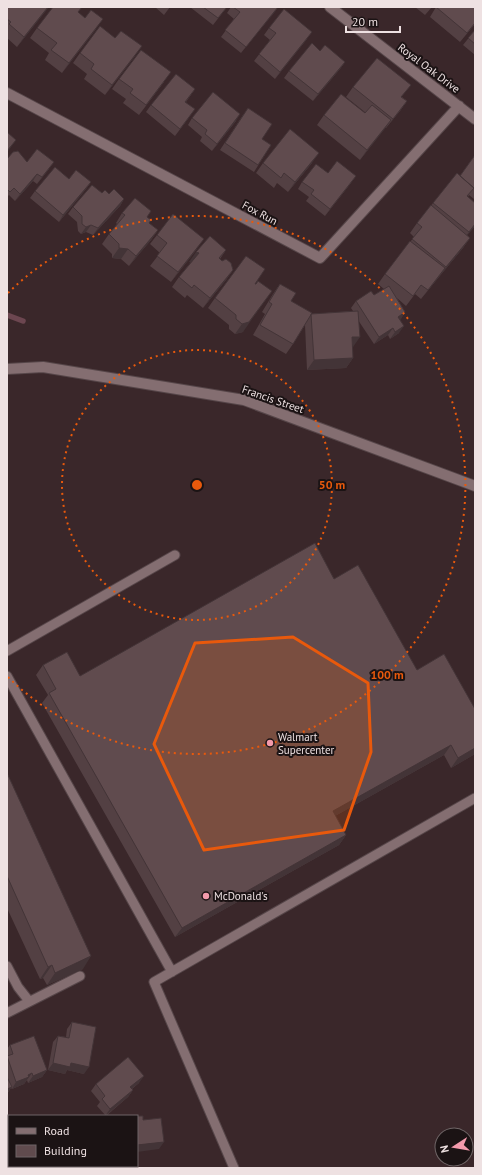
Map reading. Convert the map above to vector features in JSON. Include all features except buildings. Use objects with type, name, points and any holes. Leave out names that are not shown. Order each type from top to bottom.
[{"type":"street","name":"Royal Oak Drive","points":[[330,7],[475,119]]},
{"type":"street","name":"Fox Run","points":[[7,93],[320,258],[459,106]]},
{"type":"street","name":"Francis Street","points":[[7,369],[42,367],[244,400],[475,486]]},
{"type":"lane","points":[[7,651],[175,555]]},
{"type":"lane","points":[[7,676],[172,972]]},
{"type":"lane","points":[[234,1168],[154,982],[475,798]]},
{"type":"lane","points":[[7,966],[18,987],[29,1001]]},
{"type":"lane","points":[[7,1013],[80,976]]},
{"type":"highlighted area","points":[[293,637],[368,683],[371,752],[344,830],[204,850],[154,744],[195,643]]},
{"type":"waterway","points":[[7,315],[23,321]]},
{"type":"place","name":"Walmart Supercenter","points":[[270,743]]},
{"type":"place","name":"McDonald's","points":[[206,896]]}]
